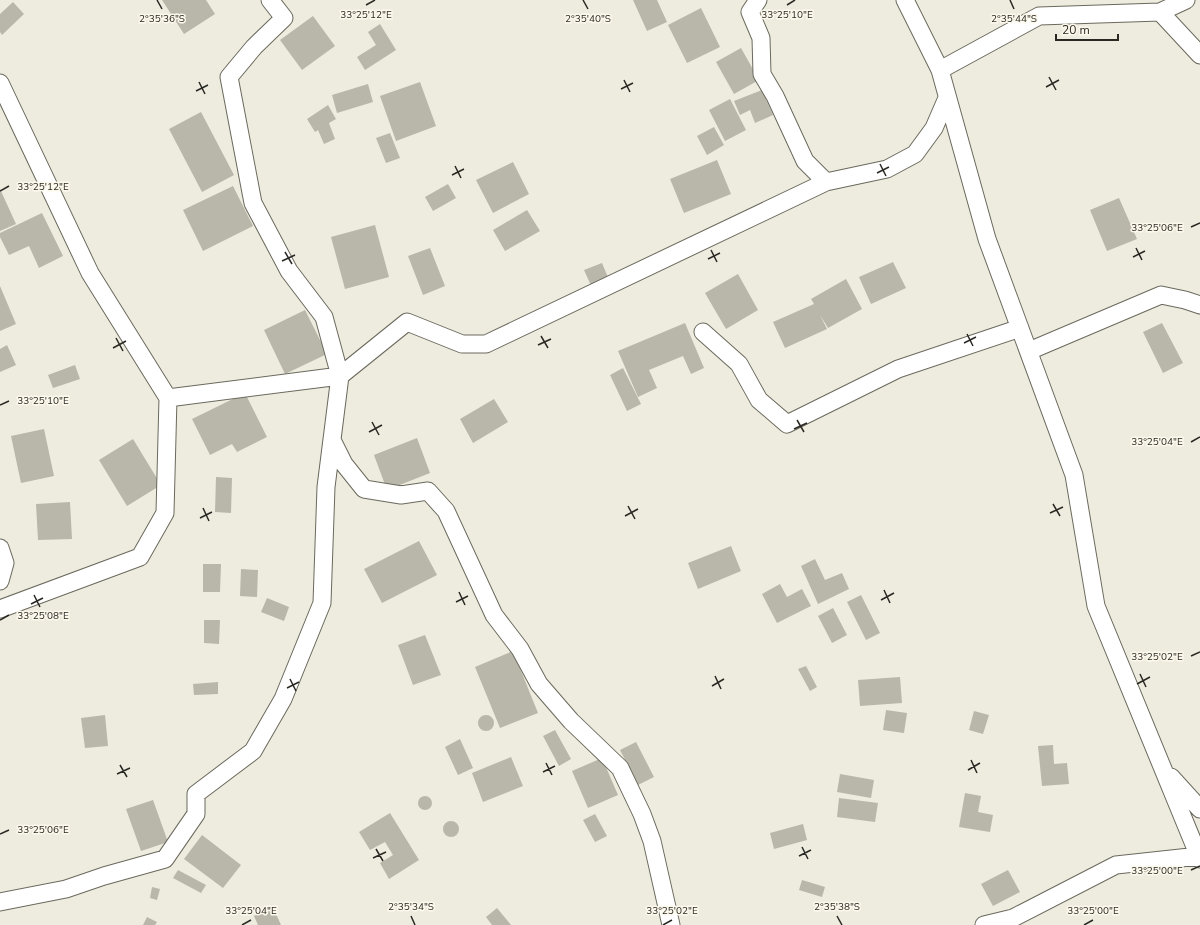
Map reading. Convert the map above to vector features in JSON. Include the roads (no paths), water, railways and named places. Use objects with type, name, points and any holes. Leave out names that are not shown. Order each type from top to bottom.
[{"type":"street","points":[[0,902],[66,889],[104,876],[165,859],[196,814],[196,794],[253,751],[283,699],[322,603],[326,486],[340,376],[324,317],[289,271],[253,203],[229,77],[254,47],[284,18],[270,0]]},
{"type":"street","points":[[905,0],[940,70],[987,239],[1074,475],[1096,606],[1199,857],[1116,865],[1013,918],[984,925]]},
{"type":"street","points":[[940,70],[1039,16],[1160,12],[1186,0]]},
{"type":"street","points":[[751,4],[761,38],[762,74],[775,96],[805,161],[826,182]]},
{"type":"street","points":[[1160,12],[1200,55]]},
{"type":"street","points":[[0,83],[90,273],[168,398],[165,514],[140,557],[0,609]]},
{"type":"street","points":[[168,398],[340,376],[407,322],[462,344],[486,344],[826,182],[887,169],[915,154],[934,128],[948,98]]},
{"type":"street","points":[[1029,351],[1161,295],[1200,305]]},
{"type":"street","points":[[703,332],[739,364],[759,400],[787,424],[898,369],[1020,328]]},
{"type":"street","points":[[332,440],[344,464],[364,489],[401,495],[428,491],[446,511],[494,615],[520,649],[539,684],[571,721],[620,768],[642,814],[652,841],[671,925]]},
{"type":"street","points":[[0,548],[5,563],[0,581]]},
{"type":"street","points":[[1162,768],[1200,809]]}]
